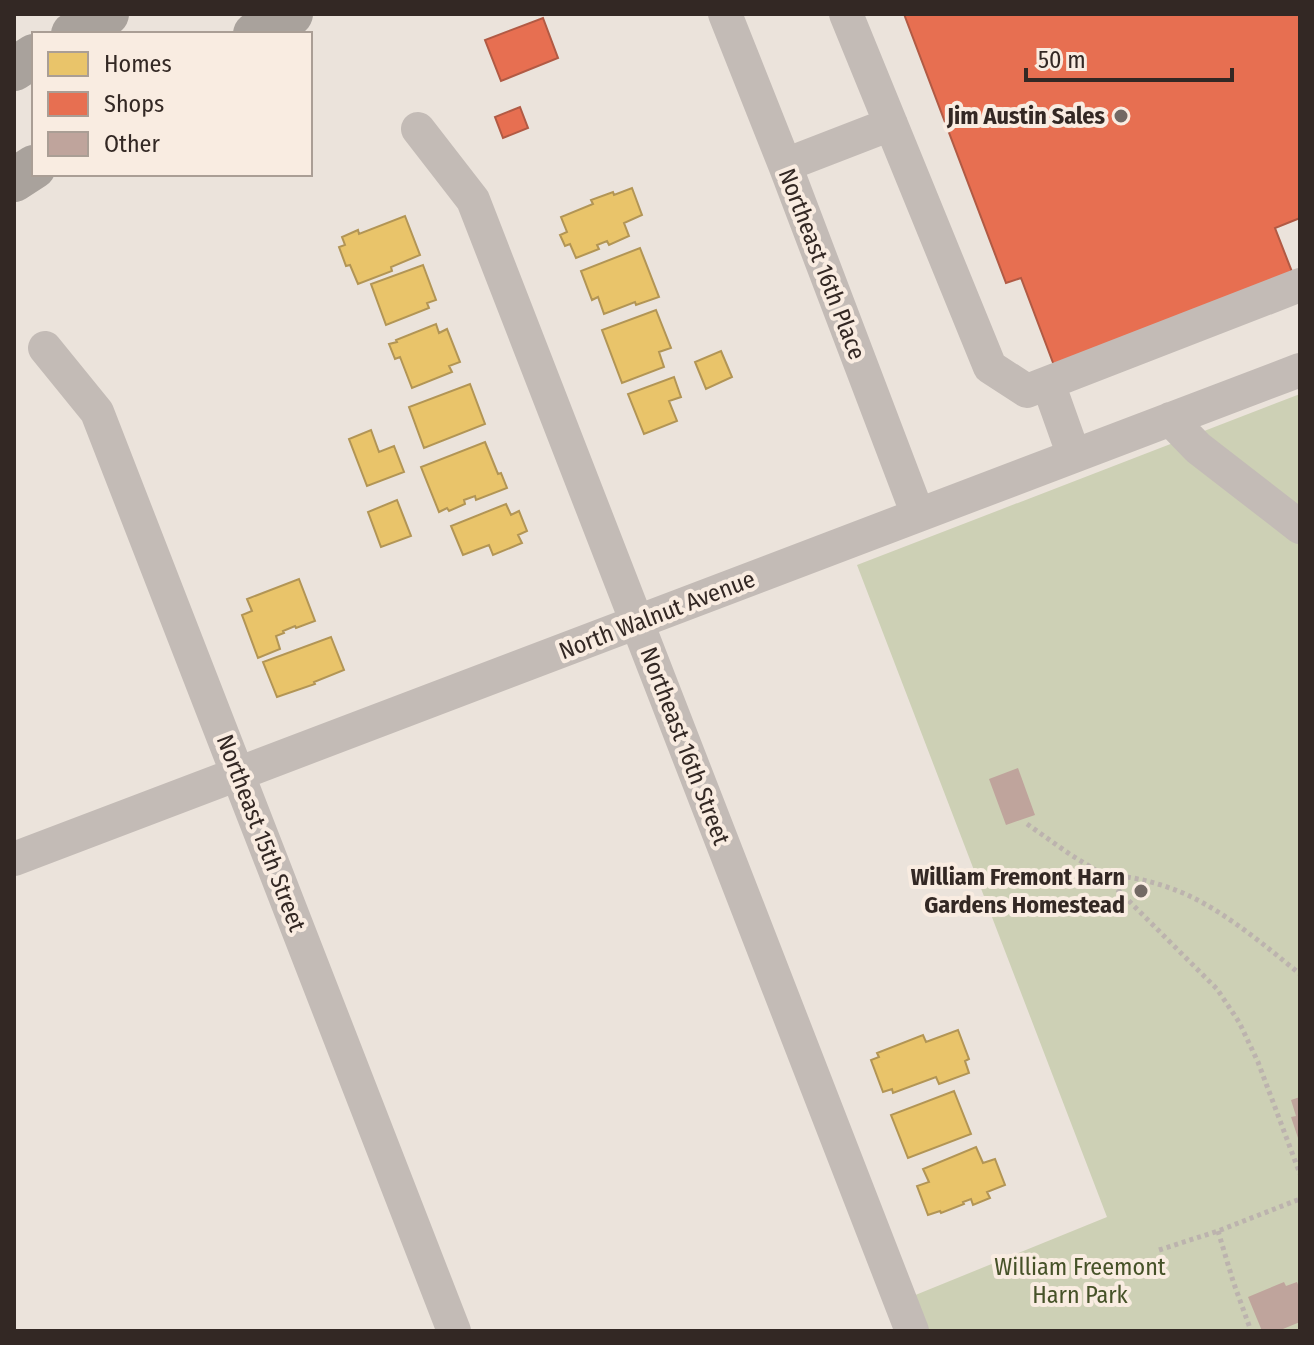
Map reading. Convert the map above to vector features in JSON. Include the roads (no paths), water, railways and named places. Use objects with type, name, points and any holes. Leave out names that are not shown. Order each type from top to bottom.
[{"type":"highway","points":[[76,32],[107,14]]},
{"type":"highway","points":[[259,32],[291,14]]},
{"type":"highway","points":[[14,69],[32,57]]},
{"type":"highway","points":[[14,180],[32,168]]},
{"type":"street","name":"Northeast 16th Place","points":[[725,14],[918,515]]},
{"type":"street","points":[[846,14],[990,367],[1027,391],[1300,285]]},
{"type":"street","points":[[785,165],[891,124]]},
{"type":"street","name":"Northeast 16th Street","points":[[418,129],[473,200],[912,1331]]},
{"type":"street","name":"Northeast 15th Street","points":[[45,348],[97,412],[454,1331]]},
{"type":"street","name":"North Walnut Avenue","points":[[14,859],[1300,370]]},
{"type":"street","points":[[1048,383],[1074,456]]},
{"type":"street","points":[[1170,419],[1198,448],[1300,527]]},
{"type":"place","name":"Jim Austin Sales","points":[[1121,116]]},
{"type":"place","name":"William Fremont Harn Gardens Homestead","points":[[1141,891]]},
{"type":"park label","name":"William Freemont Harn Park","points":[[1080,1281]]}]
